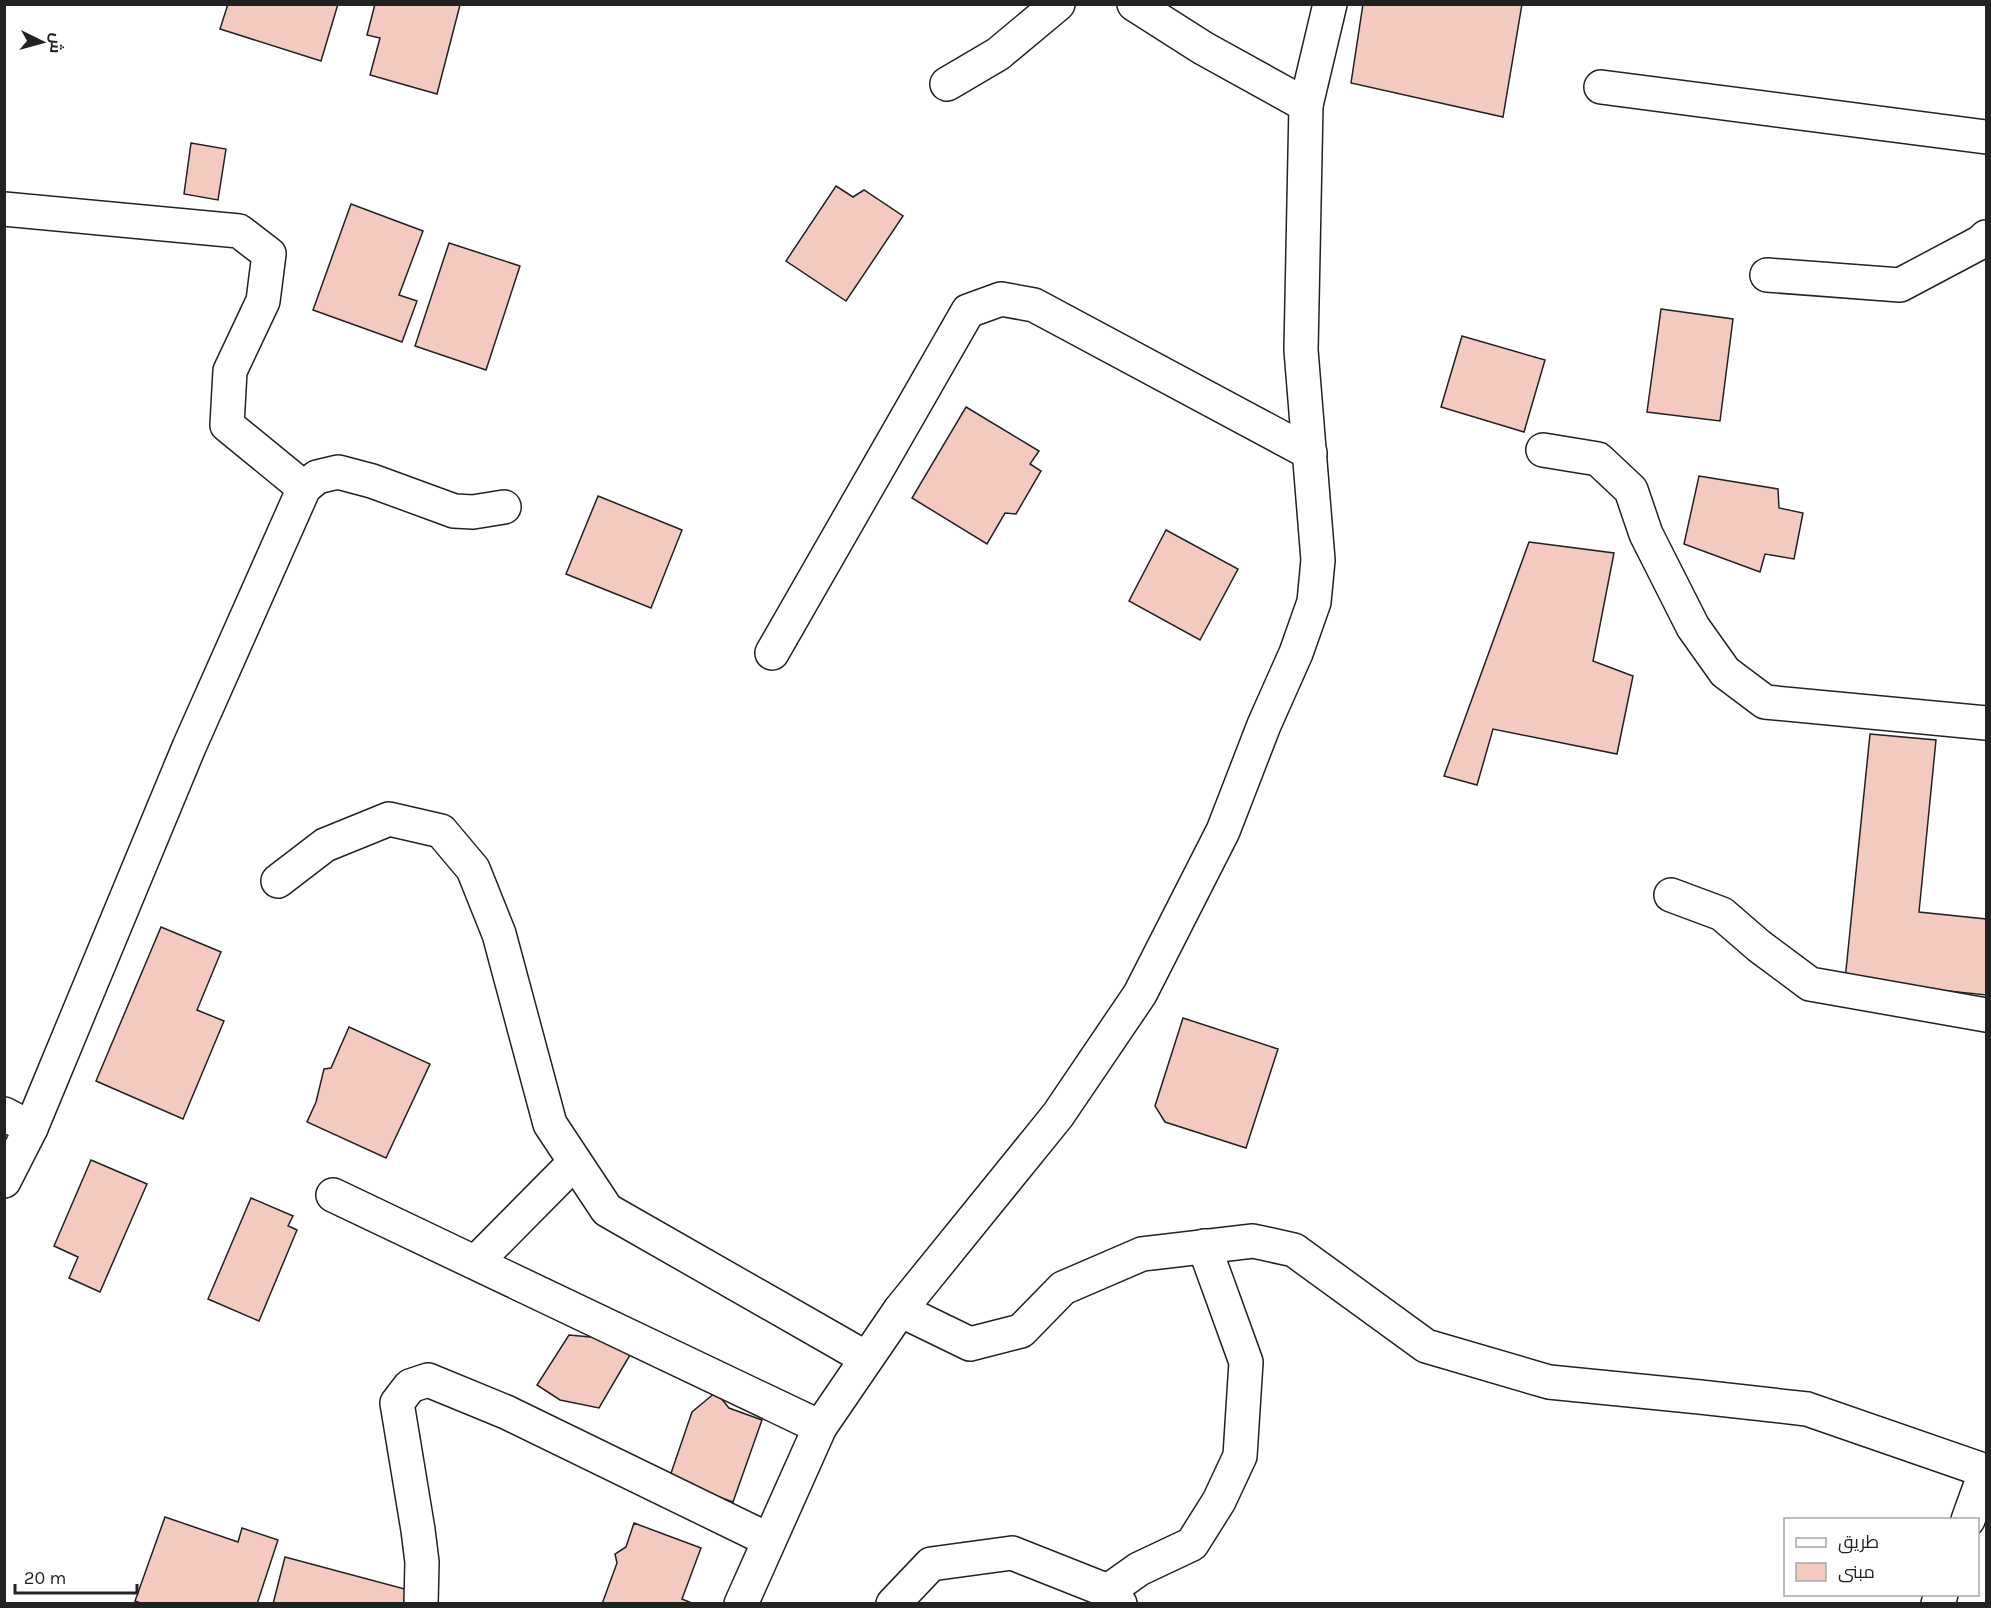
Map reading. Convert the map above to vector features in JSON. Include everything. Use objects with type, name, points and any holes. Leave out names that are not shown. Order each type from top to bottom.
[{"type":"main road","points":[[947,84],[998,54],[1058,4]]},
{"type":"main road","points":[[1134,4],[1203,48],[1306,105]]},
{"type":"main road","points":[[741,1604],[820,1427],[900,1310],[1058,1115],[1140,994],[1223,831],[1264,725],[1296,653],[1314,603],[1318,560],[1301,350],[1306,105],[1330,4]]},
{"type":"main road","points":[[1602,87],[1986,137]]},
{"type":"main road","points":[[4,209],[239,231],[269,254],[263,301],[230,371],[227,425],[304,488]]},
{"type":"main road","points":[[1767,275],[1900,285],[1981,242],[1986,237]]},
{"type":"main road","points":[[772,653],[968,311],[1001,299],[1034,305],[1311,453]]},
{"type":"main road","points":[[1543,450],[1598,459],[1631,490],[1646,534],[1693,627],[1725,672],[1765,702],[1986,723]]},
{"type":"main road","points":[[4,1181],[18,1121],[189,747],[304,488],[317,477],[338,472],[454,511],[472,512],[504,507]]},
{"type":"main road","points":[[278,881],[325,845],[389,819],[441,831],[473,869],[499,934],[550,1124],[607,1210],[866,1358]]},
{"type":"main road","points":[[1671,895],[1722,914],[1759,946],[1810,984],[1986,1015]]},
{"type":"main road","points":[[476,1262],[574,1163]]},
{"type":"main road","points":[[333,1195],[820,1427]]},
{"type":"main road","points":[[900,1310],[970,1344],[1021,1330],[1063,1288],[1142,1254],[1253,1241],[1294,1250],[1426,1346],[1549,1382],[1807,1410],[1986,1470],[1969,1518]]},
{"type":"main road","points":[[893,1604],[931,1564],[1012,1553],[1114,1597],[1139,1569],[1192,1544],[1219,1501],[1240,1456],[1246,1362],[1204,1246]]},
{"type":"main road","points":[[421,1604],[422,1562],[397,1403],[410,1386],[428,1380],[506,1412],[769,1540]]},
{"type":"building","points":[[228,4],[338,4],[321,61],[220,29]]},
{"type":"building","points":[[375,4],[460,5],[437,94],[370,75],[380,38],[367,35]]},
{"type":"building","points":[[1363,4],[1522,4],[1503,117],[1351,83]]},
{"type":"building","points":[[191,143],[226,149],[218,200],[184,194]]},
{"type":"building","points":[[836,186],[853,197],[864,190],[903,216],[846,301],[786,261]]},
{"type":"building","points":[[351,204],[423,231],[399,295],[417,301],[402,342],[313,310]]},
{"type":"building","points":[[449,243],[520,266],[486,370],[415,346]]},
{"type":"building","points":[[1661,309],[1733,319],[1720,421],[1647,412]]},
{"type":"building","points":[[1462,336],[1545,360],[1524,432],[1441,407]]},
{"type":"building","points":[[966,407],[1039,451],[1030,464],[1041,471],[1016,514],[1005,513],[987,544],[912,498]]},
{"type":"building","points":[[1699,476],[1778,489],[1779,508],[1803,513],[1794,559],[1765,554],[1760,572],[1684,544]]},
{"type":"building","points":[[598,496],[682,530],[651,608],[566,574]]},
{"type":"building","points":[[1166,530],[1238,569],[1200,640],[1129,601]]},
{"type":"building","points":[[1529,542],[1614,553],[1593,661],[1633,676],[1617,754],[1493,729],[1477,785],[1444,776]]},
{"type":"building","points":[[1870,734],[1936,740],[1919,912],[1986,919],[1986,995],[1845,980]]},
{"type":"building","points":[[161,927],[221,952],[197,1010],[224,1021],[183,1119],[96,1081]]},
{"type":"building","points":[[1183,1018],[1278,1049],[1246,1148],[1165,1122],[1155,1106]]},
{"type":"building","points":[[349,1027],[430,1064],[386,1158],[307,1122],[316,1102],[324,1069],[331,1068]]},
{"type":"building","points":[[91,1160],[147,1184],[100,1292],[69,1278],[78,1257],[54,1246]]},
{"type":"building","points":[[251,1198],[293,1216],[288,1226],[297,1230],[259,1321],[208,1299]]},
{"type":"building","points":[[569,1335],[601,1338],[630,1355],[599,1408],[560,1400],[537,1385]]},
{"type":"building","points":[[716,1392],[729,1408],[762,1420],[733,1502],[669,1479],[692,1412]]},
{"type":"building","points":[[165,1517],[238,1542],[242,1528],[278,1540],[257,1604],[143,1604],[135,1601]]},
{"type":"building","points":[[634,1523],[701,1548],[682,1599],[694,1604],[602,1604],[617,1563],[615,1554],[626,1547]]},
{"type":"building","points":[[285,1557],[416,1592],[413,1604],[273,1604]]}]
